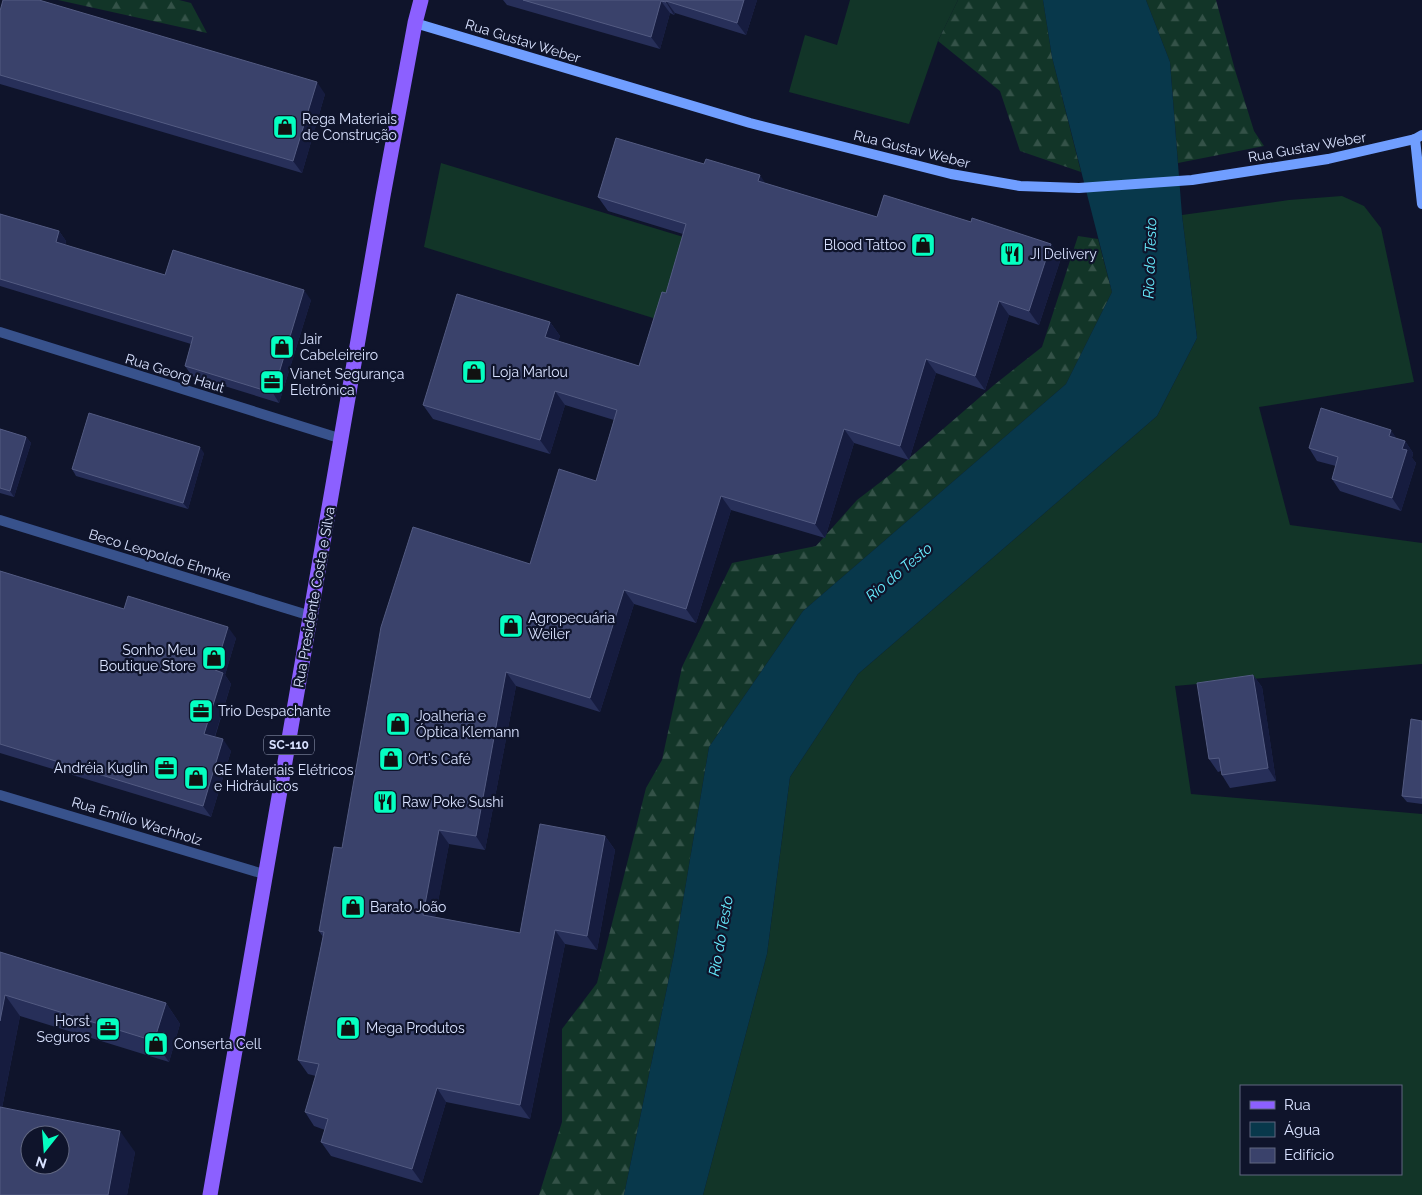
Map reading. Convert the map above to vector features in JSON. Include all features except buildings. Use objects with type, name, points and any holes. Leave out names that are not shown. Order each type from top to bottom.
[{"type":"main road","name":"Rua Presidente Costa e Silva","points":[[210,1195],[392,150],[421,0]]},
{"type":"street","name":"Rua Gustav Weber","points":[[416,23],[750,123],[951,174],[1020,186],[1080,188],[1192,180],[1328,159],[1419,137]]},
{"type":"street","points":[[1419,137],[1422,204]]},
{"type":"street","name":"Rua Georg Haut","points":[[0,332],[342,439]]},
{"type":"street","name":"Beco Leopoldo Ehmke","points":[[0,520],[311,616]]},
{"type":"street","name":"Rua Emílio Wachholz","points":[[0,795],[267,874]]},
{"type":"green space","points":[[58,0],[179,0],[191,3],[207,33]]},
{"type":"green space","points":[[850,0],[958,0],[938,41],[909,124],[789,92],[805,35],[837,45]]},
{"type":"green space","points":[[958,0],[1043,0],[1052,57],[1081,172],[1020,151],[1000,91],[938,41]]},
{"type":"green space","points":[[1146,0],[1216,0],[1254,131],[1264,146],[1178,163],[1170,62]]},
{"type":"green space","points":[[441,163],[690,239],[666,322],[424,247]]},
{"type":"green space","points":[[1342,196],[1364,206],[1381,228],[1414,382],[1259,407],[1290,525],[1422,543],[1422,664],[1175,686],[1191,794],[1422,814],[1422,1195],[703,1195],[767,954],[790,777],[858,674],[1157,416],[1197,338],[1182,215],[1289,200]]},
{"type":"green space","points":[[1078,236],[1098,239],[1112,292],[1066,384],[803,611],[709,747],[674,954],[624,1195],[539,1195],[562,1122],[562,1029],[597,983],[646,788],[662,760],[682,667],[732,563],[816,546],[857,500],[891,474],[994,385],[1042,347]]},
{"type":"water","name":"Rio do Testo","points":[[1043,0],[1146,0],[1170,62],[1182,215],[1197,338],[1157,416],[858,674],[790,777],[767,954],[703,1195],[624,1195],[674,954],[709,747],[803,611],[1066,384],[1112,292],[1052,57]]},
{"type":"place","name":"Rega Materiais de Construção","points":[[285,127]]},
{"type":"place","name":"Blood Tattoo","points":[[923,245]]},
{"type":"place","name":"JI Delivery","points":[[1012,254]]},
{"type":"place","name":"Jair Cabeleireiro","points":[[282,347]]},
{"type":"place","name":"Loja Marlou","points":[[474,372]]},
{"type":"place","name":"Vianet Segurança Eletrônica","points":[[272,382]]},
{"type":"place","name":"Agropecuária Weiler","points":[[511,626]]},
{"type":"place","name":"Sonho Meu Boutique Store","points":[[214,658]]},
{"type":"place","name":"Trio Despachante","points":[[201,711]]},
{"type":"place","name":"Joalheria e Óptica Klemann","points":[[398,724]]},
{"type":"place","name":"Ort's Café","points":[[391,759]]},
{"type":"place","name":"Andréia Kuglin","points":[[166,768]]},
{"type":"place","name":"GE Materiais Elétricos e Hidráulicos","points":[[196,778]]},
{"type":"place","name":"Raw Poke Sushi","points":[[385,802]]},
{"type":"place","name":"Barato João","points":[[353,907]]},
{"type":"place","name":"Mega Produtos","points":[[348,1028]]},
{"type":"place","name":"Horst Seguros","points":[[108,1029]]},
{"type":"place","name":"Conserta Cell","points":[[156,1044]]}]
